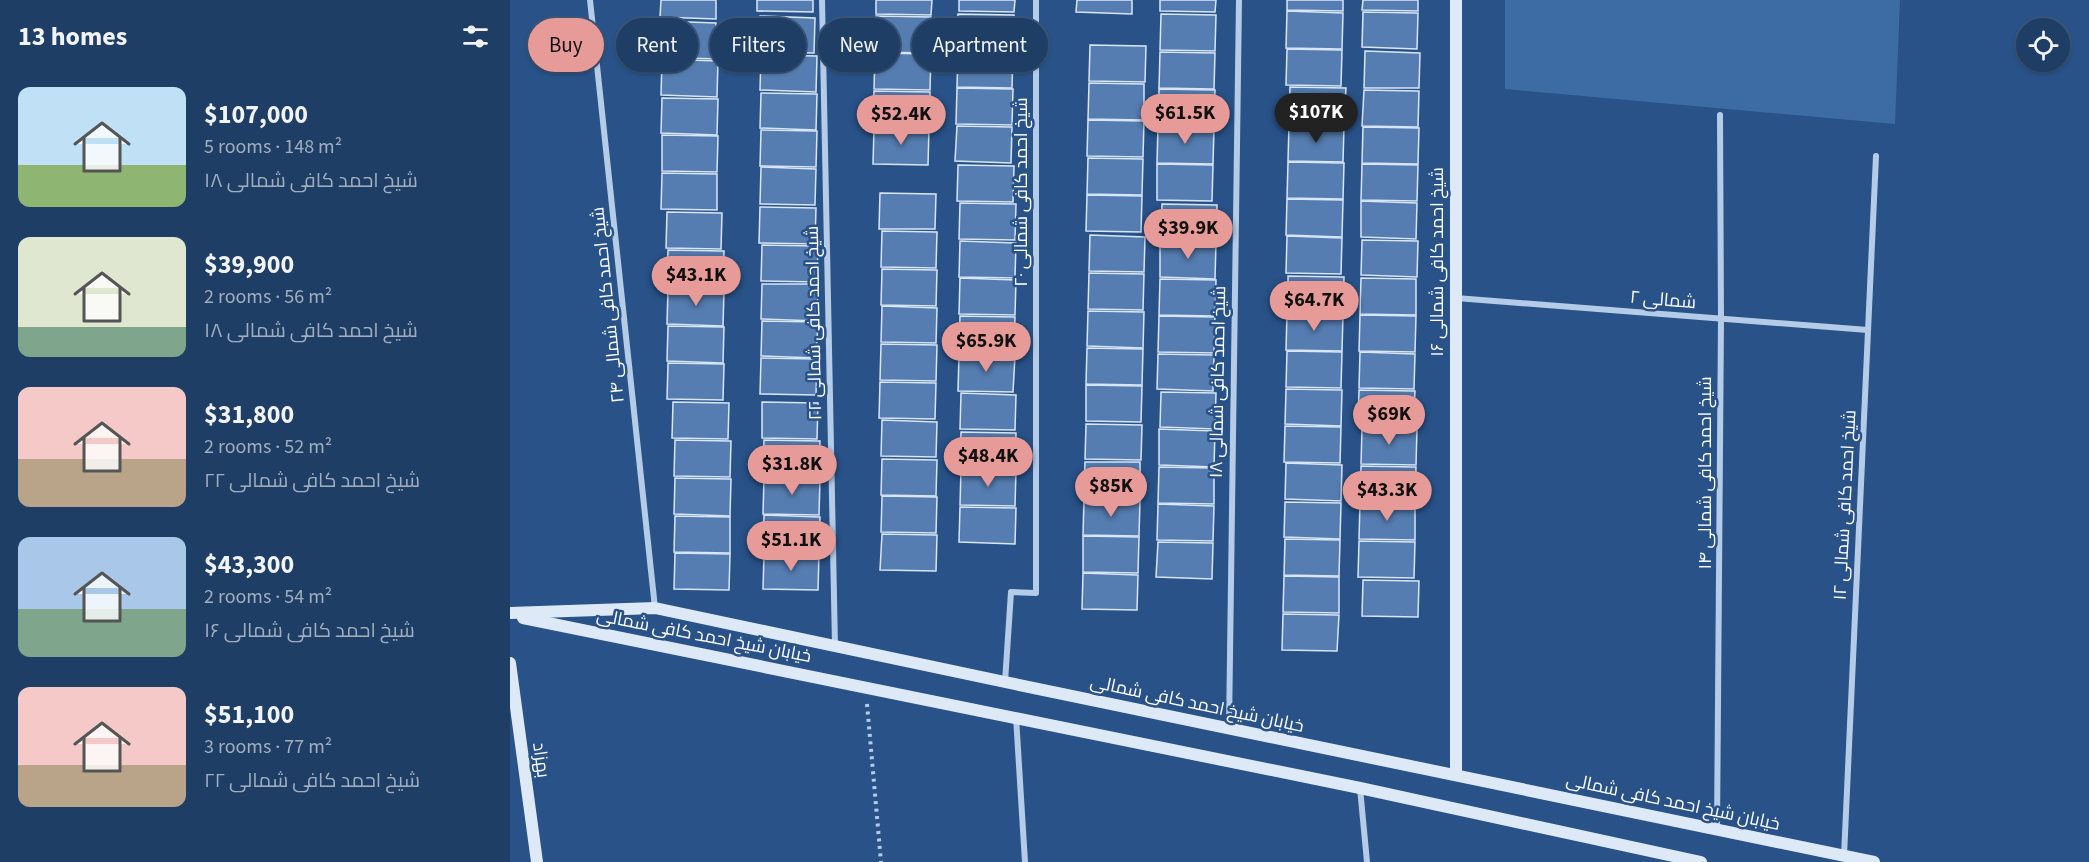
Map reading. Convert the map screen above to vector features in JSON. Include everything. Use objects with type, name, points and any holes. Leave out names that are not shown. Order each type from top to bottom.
[{"type":"street","name":"شیخ احمد کافی شمالی ۲۴","points":[[590,0],[655,608]]},
{"type":"street","name":"شیخ احمد کافی شمالی ۲۲","points":[[822,0],[835,646]]},
{"type":"street","name":"شیخ احمد کافی شمالی ۲۰","points":[[1005,682],[1011,592],[1036,593],[1036,0]]},
{"type":"street","name":"شیخ احمد کافی شمالی ۱۸","points":[[1229,729],[1239,0]]},
{"type":"street","name":"شیخ احمد کافی شمالی ۱۶","points":[[1456,0],[1456,776]]},
{"type":"street","name":"شیخ احمد کافی شمالی ۱۴","points":[[1717,830],[1721,320],[1720,115]]},
{"type":"street","name":"شیخ احمد کافی شمالی ۱۲","points":[[1844,856],[1876,156]]},
{"type":"street","name":"۲ شمالی","points":[[1455,298],[1868,330]]},
{"type":"street","name":"خیابان شیخ احمد کافی شمالی","points":[[510,614],[655,608],[1874,862]]},
{"type":"street","name":"خیابان شیخ احمد کافی شمالی","points":[[510,614],[1360,788],[1701,862]]},
{"type":"street","name":"بهزاد","points":[[510,663],[537,862]]},
{"type":"street","points":[[1016,717],[1025,862]]},
{"type":"street","points":[[1360,788],[1367,862]]},
{"type":"path","points":[[865,686],[881,862]]},
{"type":"shaded area","points":[[1505,0],[1900,0],[1895,124],[1505,89]]},
{"type":"building","points":[[661,0],[716,0],[716,18],[660,17]]},
{"type":"building","points":[[757,0],[813,0],[813,12],[757,11]]},
{"type":"building","points":[[876,0],[932,0],[931,15],[876,14]]},
{"type":"building","points":[[959,0],[1015,0],[1014,12],[959,11]]},
{"type":"building","points":[[1077,0],[1132,0],[1132,14],[1076,12]]},
{"type":"building","points":[[1160,0],[1216,0],[1215,12],[1160,11]]},
{"type":"building","points":[[1287,0],[1343,0],[1343,11],[1287,10]]},
{"type":"building","points":[[1363,0],[1418,0],[1418,11],[1362,10]]},
{"type":"building","points":[[1287,11],[1343,13],[1342,49],[1286,48]]},
{"type":"building","points":[[1363,12],[1418,13],[1417,49],[1362,47]]},
{"type":"building","points":[[958,14],[1014,15],[1014,18],[958,18]]},
{"type":"building","points":[[1161,14],[1216,15],[1215,51],[1160,50]]},
{"type":"building","points":[[760,16],[815,18],[814,53],[806,53],[806,18],[760,18]]},
{"type":"building","points":[[876,16],[931,17],[912,18],[912,53],[900,52],[900,18],[876,18]]},
{"type":"building","points":[[698,22],[710,23],[710,59],[698,58]]},
{"type":"building","points":[[1090,45],[1146,46],[1145,82],[1089,81]]},
{"type":"building","points":[[1287,49],[1342,50],[1341,86],[1286,85]]},
{"type":"building","points":[[1365,51],[1420,53],[1419,88],[1364,88]]},
{"type":"building","points":[[1160,52],[1215,53],[1214,89],[1159,88]]},
{"type":"building","points":[[900,53],[912,54],[912,72],[930,72],[930,90],[874,89],[874,72],[900,72]]},
{"type":"building","points":[[806,56],[817,56],[816,92],[760,90],[761,72],[806,72]]},
{"type":"building","points":[[698,60],[710,61],[710,72],[718,72],[717,97],[661,95],[662,72],[698,72]]},
{"type":"building","points":[[957,72],[1012,72],[1012,88],[957,87]]},
{"type":"building","points":[[1089,83],[1144,84],[1144,120],[1088,119]]},
{"type":"building","points":[[1290,87],[1346,88],[1344,124],[1289,123]]},
{"type":"building","points":[[957,88],[1013,89],[1012,125],[956,124]]},
{"type":"building","points":[[1159,89],[1215,90],[1213,126],[1158,125]]},
{"type":"building","points":[[1364,90],[1419,91],[1418,127],[1362,126]]},
{"type":"building","points":[[874,91],[930,92],[929,128],[873,126]]},
{"type":"building","points":[[761,93],[817,94],[816,130],[760,128]]},
{"type":"building","points":[[662,98],[718,99],[717,135],[661,133]]},
{"type":"building","points":[[1088,120],[1144,121],[1143,157],[1087,156]]},
{"type":"building","points":[[1289,125],[1344,126],[1343,162],[1288,161]]},
{"type":"building","points":[[957,126],[1012,127],[1011,163],[955,161]]},
{"type":"building","points":[[1158,126],[1214,128],[1213,164],[1157,163]]},
{"type":"building","points":[[1363,127],[1419,128],[1418,164],[1362,163]]},
{"type":"building","points":[[874,128],[929,129],[928,165],[873,164]]},
{"type":"building","points":[[761,130],[817,131],[816,167],[760,166]]},
{"type":"building","points":[[662,135],[718,136],[717,172],[662,171]]},
{"type":"building","points":[[1088,158],[1143,159],[1142,195],[1087,194]]},
{"type":"building","points":[[1288,162],[1344,163],[1343,199],[1287,198]]},
{"type":"building","points":[[1157,164],[1213,165],[1212,201],[1157,200]]},
{"type":"building","points":[[1362,164],[1418,165],[1417,201],[1361,200]]},
{"type":"building","points":[[958,165],[1014,166],[1013,202],[957,201]]},
{"type":"building","points":[[761,167],[816,169],[815,205],[760,204]]},
{"type":"building","points":[[662,173],[717,174],[717,210],[661,209]]},
{"type":"building","points":[[880,193],[936,194],[935,229],[879,229]]},
{"type":"building","points":[[1087,195],[1142,196],[1141,232],[1086,231]]},
{"type":"building","points":[[1287,199],[1343,200],[1342,237],[1286,235]]},
{"type":"building","points":[[1361,201],[1417,203],[1416,239],[1361,237]]},
{"type":"building","points":[[960,203],[1016,204],[1015,240],[959,239]]},
{"type":"building","points":[[1162,204],[1217,205],[1216,241],[1161,239]]},
{"type":"building","points":[[760,207],[816,208],[815,244],[759,243]]},
{"type":"building","points":[[667,212],[722,213],[721,249],[666,248]]},
{"type":"building","points":[[882,231],[937,232],[936,268],[881,267]]},
{"type":"building","points":[[1090,235],[1145,237],[1144,272],[1089,271]]},
{"type":"building","points":[[1287,236],[1342,238],[1341,274],[1286,273]]},
{"type":"building","points":[[1362,240],[1418,241],[1417,277],[1361,275]]},
{"type":"building","points":[[960,241],[1016,243],[1015,278],[959,277]]},
{"type":"building","points":[[1160,241],[1216,243],[1215,279],[1160,277]]},
{"type":"building","points":[[762,245],[818,246],[817,282],[761,281]]},
{"type":"building","points":[[668,250],[724,251],[723,287],[667,286]]},
{"type":"building","points":[[882,269],[937,270],[936,306],[881,305]]},
{"type":"building","points":[[1089,273],[1144,274],[1143,310],[1088,309]]},
{"type":"building","points":[[1288,276],[1344,277],[1343,313],[1288,312]]},
{"type":"building","points":[[960,278],[1016,280],[1015,315],[959,314]]},
{"type":"building","points":[[1361,278],[1416,279],[1416,315],[1360,314]]},
{"type":"building","points":[[1160,279],[1216,280],[1215,316],[1159,315]]},
{"type":"building","points":[[762,284],[818,284],[817,321],[761,319]]},
{"type":"building","points":[[668,289],[724,290],[723,326],[667,324]]},
{"type":"building","points":[[882,306],[937,308],[936,343],[881,342]]},
{"type":"building","points":[[1088,311],[1144,312],[1143,348],[1087,346]]},
{"type":"building","points":[[1287,314],[1343,315],[1342,351],[1286,350]]},
{"type":"building","points":[[1360,315],[1416,316],[1415,352],[1359,351]]},
{"type":"building","points":[[960,316],[1015,317],[1014,353],[959,352]]},
{"type":"building","points":[[1159,316],[1215,317],[1214,353],[1158,352]]},
{"type":"building","points":[[762,321],[818,322],[816,358],[761,356]]},
{"type":"building","points":[[668,326],[724,327],[723,363],[667,361]]},
{"type":"building","points":[[881,344],[937,345],[936,381],[880,380]]},
{"type":"building","points":[[1087,348],[1143,349],[1142,385],[1086,384]]},
{"type":"building","points":[[1287,351],[1342,352],[1341,388],[1286,387]]},
{"type":"building","points":[[1360,352],[1415,354],[1414,389],[1359,388]]},
{"type":"building","points":[[1158,354],[1214,355],[1213,391],[1157,389]]},
{"type":"building","points":[[959,355],[1015,356],[1013,392],[958,391]]},
{"type":"building","points":[[761,358],[817,359],[816,395],[760,394]]},
{"type":"building","points":[[668,363],[724,364],[723,400],[667,399]]},
{"type":"building","points":[[880,382],[936,383],[935,419],[879,418]]},
{"type":"building","points":[[1086,385],[1142,386],[1141,422],[1086,421]]},
{"type":"building","points":[[1286,389],[1342,390],[1341,426],[1285,424]]},
{"type":"building","points":[[1359,390],[1415,391],[1413,427],[1358,425]]},
{"type":"building","points":[[1161,392],[1216,393],[1215,429],[1160,427]]},
{"type":"building","points":[[961,393],[1016,395],[1015,430],[960,429]]},
{"type":"building","points":[[673,402],[729,403],[728,439],[672,438]]},
{"type":"building","points":[[762,402],[818,403],[817,439],[762,438]]},
{"type":"building","points":[[882,420],[937,422],[936,457],[881,456]]},
{"type":"building","points":[[1086,424],[1142,425],[1141,460],[1085,459]]},
{"type":"building","points":[[1285,426],[1341,427],[1340,463],[1284,462]]},
{"type":"building","points":[[1362,428],[1417,429],[1416,465],[1361,464]]},
{"type":"building","points":[[1159,429],[1215,431],[1214,467],[1159,465]]},
{"type":"building","points":[[961,432],[1016,433],[1015,469],[960,467]]},
{"type":"building","points":[[675,440],[731,441],[730,477],[674,476]]},
{"type":"building","points":[[764,440],[820,441],[819,477],[763,476]]},
{"type":"building","points":[[882,459],[937,460],[936,496],[881,495]]},
{"type":"building","points":[[1085,462],[1140,462],[1140,498],[1084,497]]},
{"type":"building","points":[[1286,463],[1342,465],[1341,501],[1285,499]]},
{"type":"building","points":[[1361,466],[1416,467],[1415,503],[1360,502]]},
{"type":"building","points":[[1159,467],[1214,468],[1214,504],[1158,503]]},
{"type":"building","points":[[961,469],[1016,470],[1015,506],[960,505]]},
{"type":"building","points":[[675,478],[731,479],[730,516],[674,514]]},
{"type":"building","points":[[764,478],[820,479],[819,515],[763,514]]},
{"type":"building","points":[[882,496],[937,497],[936,533],[881,532]]},
{"type":"building","points":[[1084,499],[1140,500],[1139,536],[1083,535]]},
{"type":"building","points":[[1285,502],[1341,503],[1340,539],[1284,537]]},
{"type":"building","points":[[1360,503],[1415,504],[1415,540],[1359,539]]},
{"type":"building","points":[[1158,504],[1214,506],[1213,541],[1157,540]]},
{"type":"building","points":[[960,507],[1016,508],[1015,544],[959,542]]},
{"type":"building","points":[[764,515],[820,517],[819,553],[763,552]]},
{"type":"building","points":[[675,516],[730,517],[730,553],[674,552]]},
{"type":"building","points":[[882,534],[937,535],[936,571],[880,570]]},
{"type":"building","points":[[1083,536],[1139,537],[1138,573],[1083,572]]},
{"type":"building","points":[[1285,539],[1340,540],[1339,576],[1284,575]]},
{"type":"building","points":[[1359,541],[1415,542],[1414,578],[1358,577]]},
{"type":"building","points":[[1158,542],[1213,543],[1212,579],[1156,577]]},
{"type":"building","points":[[675,553],[730,554],[729,590],[674,589]]},
{"type":"building","points":[[764,553],[819,554],[818,590],[763,589]]},
{"type":"building","points":[[1083,573],[1138,575],[1137,610],[1082,609]]},
{"type":"building","points":[[1284,576],[1339,577],[1339,613],[1283,612]]},
{"type":"building","points":[[1363,580],[1419,581],[1418,617],[1362,616]]},
{"type":"building","points":[[1283,614],[1339,615],[1337,651],[1282,650]]}]
